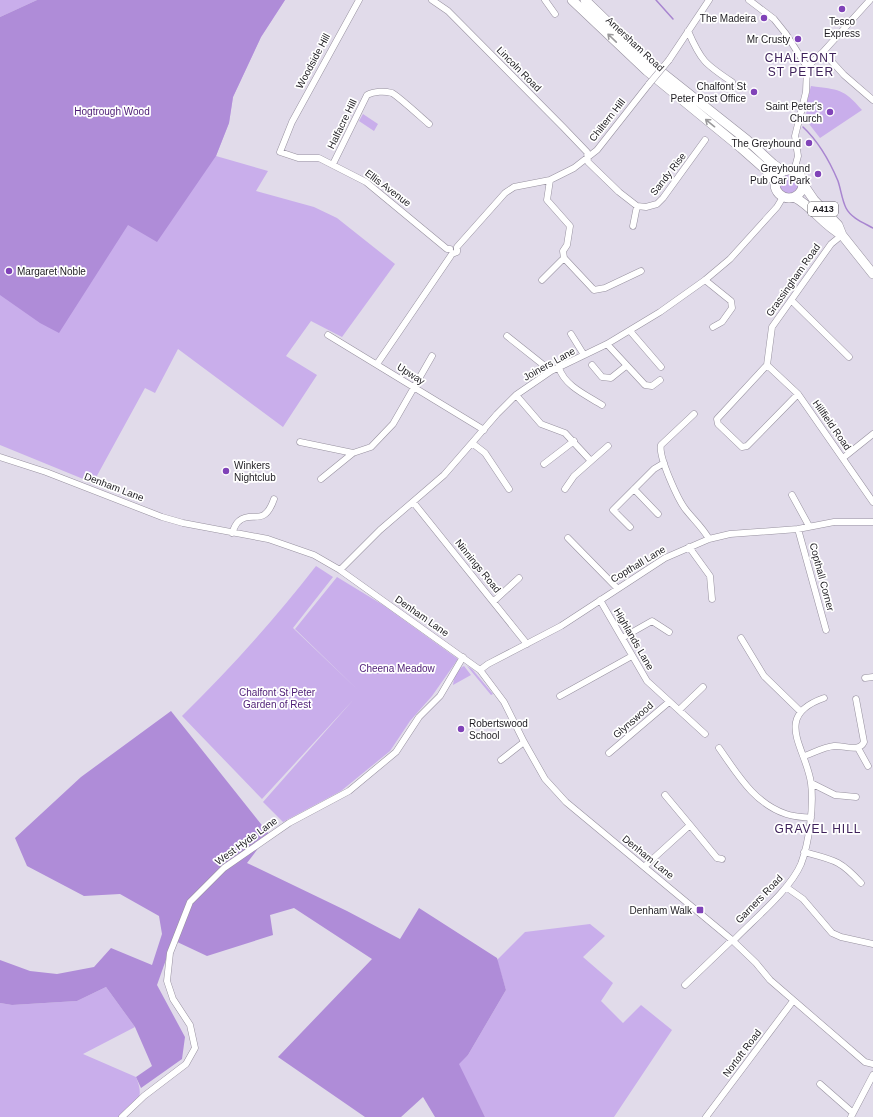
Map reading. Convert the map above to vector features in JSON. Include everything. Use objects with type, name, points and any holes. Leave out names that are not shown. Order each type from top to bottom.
[{"type":"highway","name":"Amersham Road","points":[[572,0],[647,71],[767,171],[775,182]]},
{"type":"highway","name":"Amersham Road","points":[[585,0],[650,63],[747,140],[773,164],[783,171]]},
{"type":"highway","points":[[794,171],[783,171],[779,174],[775,182],[777,191],[783,197],[794,197]]},
{"type":"highway","name":"A413","points":[[794,171],[801,176],[803,184],[814,200],[838,225],[842,235],[873,274]]},
{"type":"highway","name":"A413","points":[[803,184],[801,192],[794,197],[805,204],[833,230],[842,235]]},
{"type":"street","name":"Woodside Hill","points":[[288,133],[317,74],[359,0]]},
{"type":"street","name":"Lincoln Road","points":[[432,0],[448,11],[587,152],[588,157]]},
{"type":"street","points":[[545,0],[555,14]]},
{"type":"street","name":"Chiltern Hill","points":[[451,251],[454,246],[457,247],[505,193],[514,187],[550,180],[574,168],[597,150],[669,60],[709,0]]},
{"type":"street","points":[[749,0],[774,19],[786,34],[807,67],[806,92],[796,136],[798,156],[794,171]]},
{"type":"street","points":[[807,67],[823,52],[870,0]]},
{"type":"street","points":[[688,31],[704,62],[732,82]]},
{"type":"street","points":[[823,52],[844,74],[873,100]]},
{"type":"street","name":"Halfacre Hill","points":[[333,164],[367,94],[377,92],[393,94],[429,124]]},
{"type":"street","name":"Ellis Avenue","points":[[288,133],[280,152],[298,158],[319,158],[366,182],[451,251]]},
{"type":"street","name":"Sandy Rise","points":[[637,206],[646,207],[657,204],[705,140]]},
{"type":"street","points":[[588,157],[588,162],[619,192],[637,206],[633,226]]},
{"type":"street","points":[[550,180],[547,200],[570,226],[567,245],[563,251],[564,258],[594,290],[605,288],[641,271]]},
{"type":"street","name":"Joiners Lane","points":[[340,570],[380,530],[444,475],[516,395],[551,371],[607,344],[630,331],[705,280],[730,259],[777,207],[783,197]]},
{"type":"street","name":"Grassingham Road","points":[[767,365],[772,327],[832,244],[842,235]]},
{"type":"street","points":[[376,364],[451,251]]},
{"type":"street","points":[[542,280],[564,258]]},
{"type":"street","points":[[705,280],[731,301],[732,308],[722,322],[713,327]]},
{"type":"street","points":[[791,300],[850,357]]},
{"type":"street","points":[[630,331],[661,367]]},
{"type":"street","points":[[571,334],[584,355]]},
{"type":"street","name":"Upway","points":[[328,335],[484,430]]},
{"type":"street","points":[[507,336],[551,371]]},
{"type":"street","points":[[607,344],[645,385],[652,386],[660,380]]},
{"type":"street","points":[[321,478],[354,453],[371,447],[393,424],[410,397],[413,388],[432,356]]},
{"type":"street","points":[[592,365],[602,377],[611,378],[626,366]]},
{"type":"street","points":[[767,365],[717,419],[718,424],[742,447],[747,446],[798,394]]},
{"type":"street","name":"Hillfield Road","points":[[767,365],[798,394],[873,502]]},
{"type":"street","points":[[558,368],[561,375],[568,383],[602,405]]},
{"type":"street","points":[[516,395],[541,424],[565,433],[592,461]]},
{"type":"street","points":[[694,414],[661,445],[660,450],[664,463],[685,509],[709,539]]},
{"type":"street","points":[[843,458],[873,434]]},
{"type":"street","points":[[544,464],[574,441]]},
{"type":"street","points":[[300,442],[354,453]]},
{"type":"street","points":[[472,443],[485,453],[509,489]]},
{"type":"street","points":[[565,489],[574,476],[608,446]]},
{"type":"street","name":"Denham Lane","points":[[0,457],[46,472],[162,517],[268,539],[308,553],[340,570],[480,670],[502,700],[524,742],[546,778],[566,802],[645,866],[732,941],[793,1001],[813,1016],[865,1062],[873,1064]]},
{"type":"street","points":[[630,527],[612,509],[654,469],[664,463]]},
{"type":"street","points":[[634,489],[658,514]]},
{"type":"street","points":[[792,495],[809,526]]},
{"type":"street","points":[[232,532],[239,521],[244,518],[258,518],[268,512],[274,499]]},
{"type":"street","name":"Ninnings Road","points":[[413,502],[527,644]]},
{"type":"street","name":"Copthall Lane","points":[[480,670],[488,664],[561,626],[665,558],[709,539],[730,534],[798,529],[834,522],[873,522]]},
{"type":"street","name":"Copthall Corner","points":[[798,529],[826,630]]},
{"type":"street","points":[[568,538],[617,588]]},
{"type":"street","points":[[689,547],[710,576],[712,599]]},
{"type":"street","points":[[494,601],[519,578]]},
{"type":"street","name":"Highlands Lane","points":[[600,600],[647,681],[705,734]]},
{"type":"street","points":[[622,638],[652,621],[669,632]]},
{"type":"street","points":[[741,638],[764,676],[800,711],[811,702],[824,698]]},
{"type":"street","points":[[560,696],[632,656]]},
{"type":"street","name":"West Hyde Lane","points":[[122,1117],[144,1096],[186,1064],[194,1048],[190,1025],[173,999],[167,981],[170,953],[190,902],[224,868],[289,823],[349,791],[396,752],[419,717],[440,696],[463,657]]},
{"type":"street","points":[[865,678],[873,677]]},
{"type":"street","points":[[679,710],[703,687]]},
{"type":"street","points":[[804,756],[834,746],[858,748],[862,746],[864,742],[856,699]]},
{"type":"street","name":"Glynswood","points":[[609,753],[669,702]]},
{"type":"street","name":"Garners Road","points":[[732,941],[786,887],[794,877],[804,852],[811,818],[811,784],[804,756],[797,743],[794,728],[800,711]]},
{"type":"street","points":[[501,760],[524,742]]},
{"type":"street","points":[[720,748],[748,789],[762,801],[788,815],[811,818]]},
{"type":"street","points":[[858,748],[868,766]]},
{"type":"street","points":[[811,784],[835,795],[856,796]]},
{"type":"street","points":[[665,795],[717,858],[722,859]]},
{"type":"street","points":[[645,866],[690,825]]},
{"type":"street","points":[[804,852],[837,861],[850,871],[861,883]]},
{"type":"street","points":[[786,887],[803,899],[832,933],[841,938],[873,944]]},
{"type":"street","points":[[685,985],[732,941]]},
{"type":"street","name":"Nortoft Road","points":[[706,1117],[793,1001]]},
{"type":"street","points":[[820,1084],[852,1115],[873,1075]]},
{"type":"green space","points":[[0,0],[37,0],[0,17]]},
{"type":"green space","name":"Hogtrough Wood","points":[[37,0],[285,0],[261,37],[233,97],[229,123],[216,156],[157,242],[128,225],[59,333],[40,323],[0,295],[0,17]]},
{"type":"green space","points":[[285,0],[261,37],[233,97],[229,123],[216,156],[268,171],[256,191],[314,207],[337,218],[395,264],[342,337],[311,321],[286,356],[317,375],[283,427],[178,349],[155,393],[145,388],[93,483],[0,445],[0,24]]},
{"type":"green space","points":[[811,86],[840,91],[856,103],[862,110],[820,138],[806,120],[807,101]]},
{"type":"green space","points":[[363,114],[378,124],[374,131],[359,121]]},
{"type":"green space","points":[[785,174],[793,174],[799,180],[799,188],[793,194],[785,194],[779,188],[779,180]]},
{"type":"green space","points":[[316,566],[333,577],[293,628],[360,692],[295,629],[337,577],[383,605],[458,659],[432,696],[410,721],[390,751],[341,791],[283,822],[263,802],[354,699],[262,799],[182,716],[252,643]]},
{"type":"green space","points":[[464,666],[471,675],[453,685],[456,674],[459,669]]},
{"type":"green space","points":[[467,666],[472,669],[493,694],[491,695]]},
{"type":"green space","points":[[171,711],[269,834],[247,863],[347,911],[400,939],[419,908],[497,958],[506,990],[468,1055],[459,1064],[485,1117],[435,1117],[423,1097],[401,1117],[365,1117],[278,1057],[372,959],[294,908],[270,915],[273,935],[207,956],[173,940],[157,985],[185,1037],[182,1059],[141,1088],[136,1077],[152,1066],[135,1027],[106,987],[77,1001],[12,1005],[0,1003],[0,960],[30,971],[57,974],[94,967],[111,948],[152,965],[162,934],[159,916],[120,894],[84,896],[27,866],[15,838],[81,777]]},
{"type":"green space","points":[[590,924],[605,936],[583,957],[613,983],[601,1001],[623,1023],[641,1005],[672,1030],[614,1117],[485,1117],[458,1064],[468,1055],[506,990],[497,960],[525,932]]},
{"type":"green space","points":[[106,987],[135,1027],[83,1054],[136,1077],[139,1084],[140,1095],[136,1104],[123,1117],[0,1117],[0,1003],[12,1005],[77,1001]]},
{"type":"waterway","points":[[656,0],[673,19]]},
{"type":"waterway","points":[[803,127],[819,145],[831,167],[838,181],[843,202],[848,212],[858,220],[873,228]]},
{"type":"place","name":"Tesco Express","points":[[842,9]]},
{"type":"place","name":"The Madeira","points":[[764,18]]},
{"type":"place","name":"Mr Crusty","points":[[798,39]]},
{"type":"place","name":"Chalfont St Peter Post Office","points":[[754,92]]},
{"type":"place","name":"Saint Peter's Church","points":[[830,112]]},
{"type":"place","name":"The Greyhound","points":[[809,143]]},
{"type":"place","name":"Greyhound Pub Car Park","points":[[818,174]]},
{"type":"place","name":"Margaret Noble","points":[[9,271]]},
{"type":"place","name":"Winkers Nightclub","points":[[226,471]]},
{"type":"place","name":"Robertswood School","points":[[461,729]]},
{"type":"place","name":"Denham Walk","points":[[700,910]]},
{"type":"district","name":"CHALFONT ST PETER","points":[[801,65]]},
{"type":"district","name":"GRAVEL HILL","points":[[818,829]]},
{"type":"park label","name":"Cheena Meadow","points":[[397,668]]},
{"type":"park label","name":"Chalfont St Peter Garden of Rest","points":[[277,698]]}]
